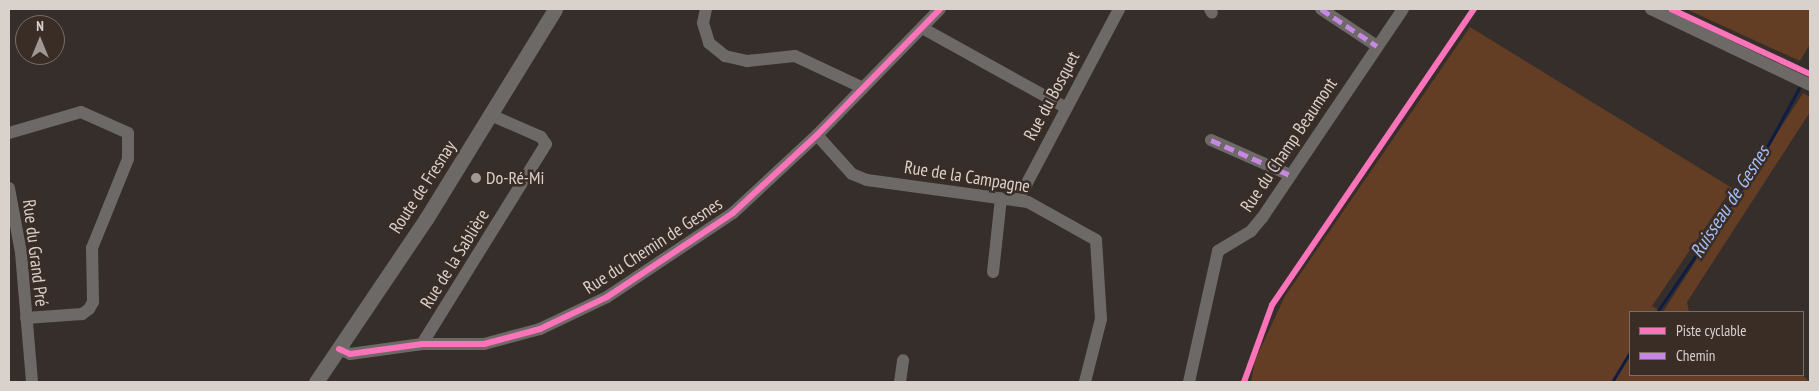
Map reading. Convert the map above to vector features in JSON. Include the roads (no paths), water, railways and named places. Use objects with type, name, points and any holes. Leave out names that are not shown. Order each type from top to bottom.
[{"type":"street","name":"Route de Fresnay","points":[[316,382],[491,115],[555,9]]},
{"type":"street","points":[[706,9],[703,23],[710,43],[725,56],[747,60],[795,56],[863,88]]},
{"type":"street","name":"Rue du Chemin de Gesnes","points":[[339,349],[350,354],[422,344],[484,344],[540,329],[607,298],[714,228],[817,135],[924,29],[940,9]]},
{"type":"street","name":"Rue du Bosquet","points":[[1018,200],[1065,107],[1119,9]]},
{"type":"street","points":[[1321,9],[1377,46]]},
{"type":"street","name":"Rue du Champ Beaumont","points":[[1189,382],[1218,251],[1251,231],[1404,9]]},
{"type":"street","points":[[1651,9],[1810,85]]},
{"type":"street","points":[[924,29],[1065,107]]},
{"type":"street","points":[[9,133],[81,112],[128,132],[128,159],[92,248],[93,302],[89,309],[82,314],[26,318]]},
{"type":"street","name":"Rue de la Sablière","points":[[422,344],[546,144],[541,137],[491,115]]},
{"type":"street","name":"Rue de la Campagne","points":[[817,135],[852,174],[867,180],[1018,200],[1096,240],[1102,318],[1084,382]]},
{"type":"street","points":[[1211,140],[1290,175]]},
{"type":"street","name":"Rue du Grand Pré","points":[[9,188],[15,254],[26,318],[32,382]]},
{"type":"street","points":[[993,272],[1001,198]]},
{"type":"street","points":[[900,382],[903,360]]},
{"type":"waterway","name":"Ruisseau de Gesnes","points":[[1658,311],[1756,167],[1799,88]]},
{"type":"waterway","name":"Ruisseau de Gesnes","points":[[1612,382],[1629,354]]},
{"type":"place","name":"Do-Ré-Mi","points":[[476,178]]}]
